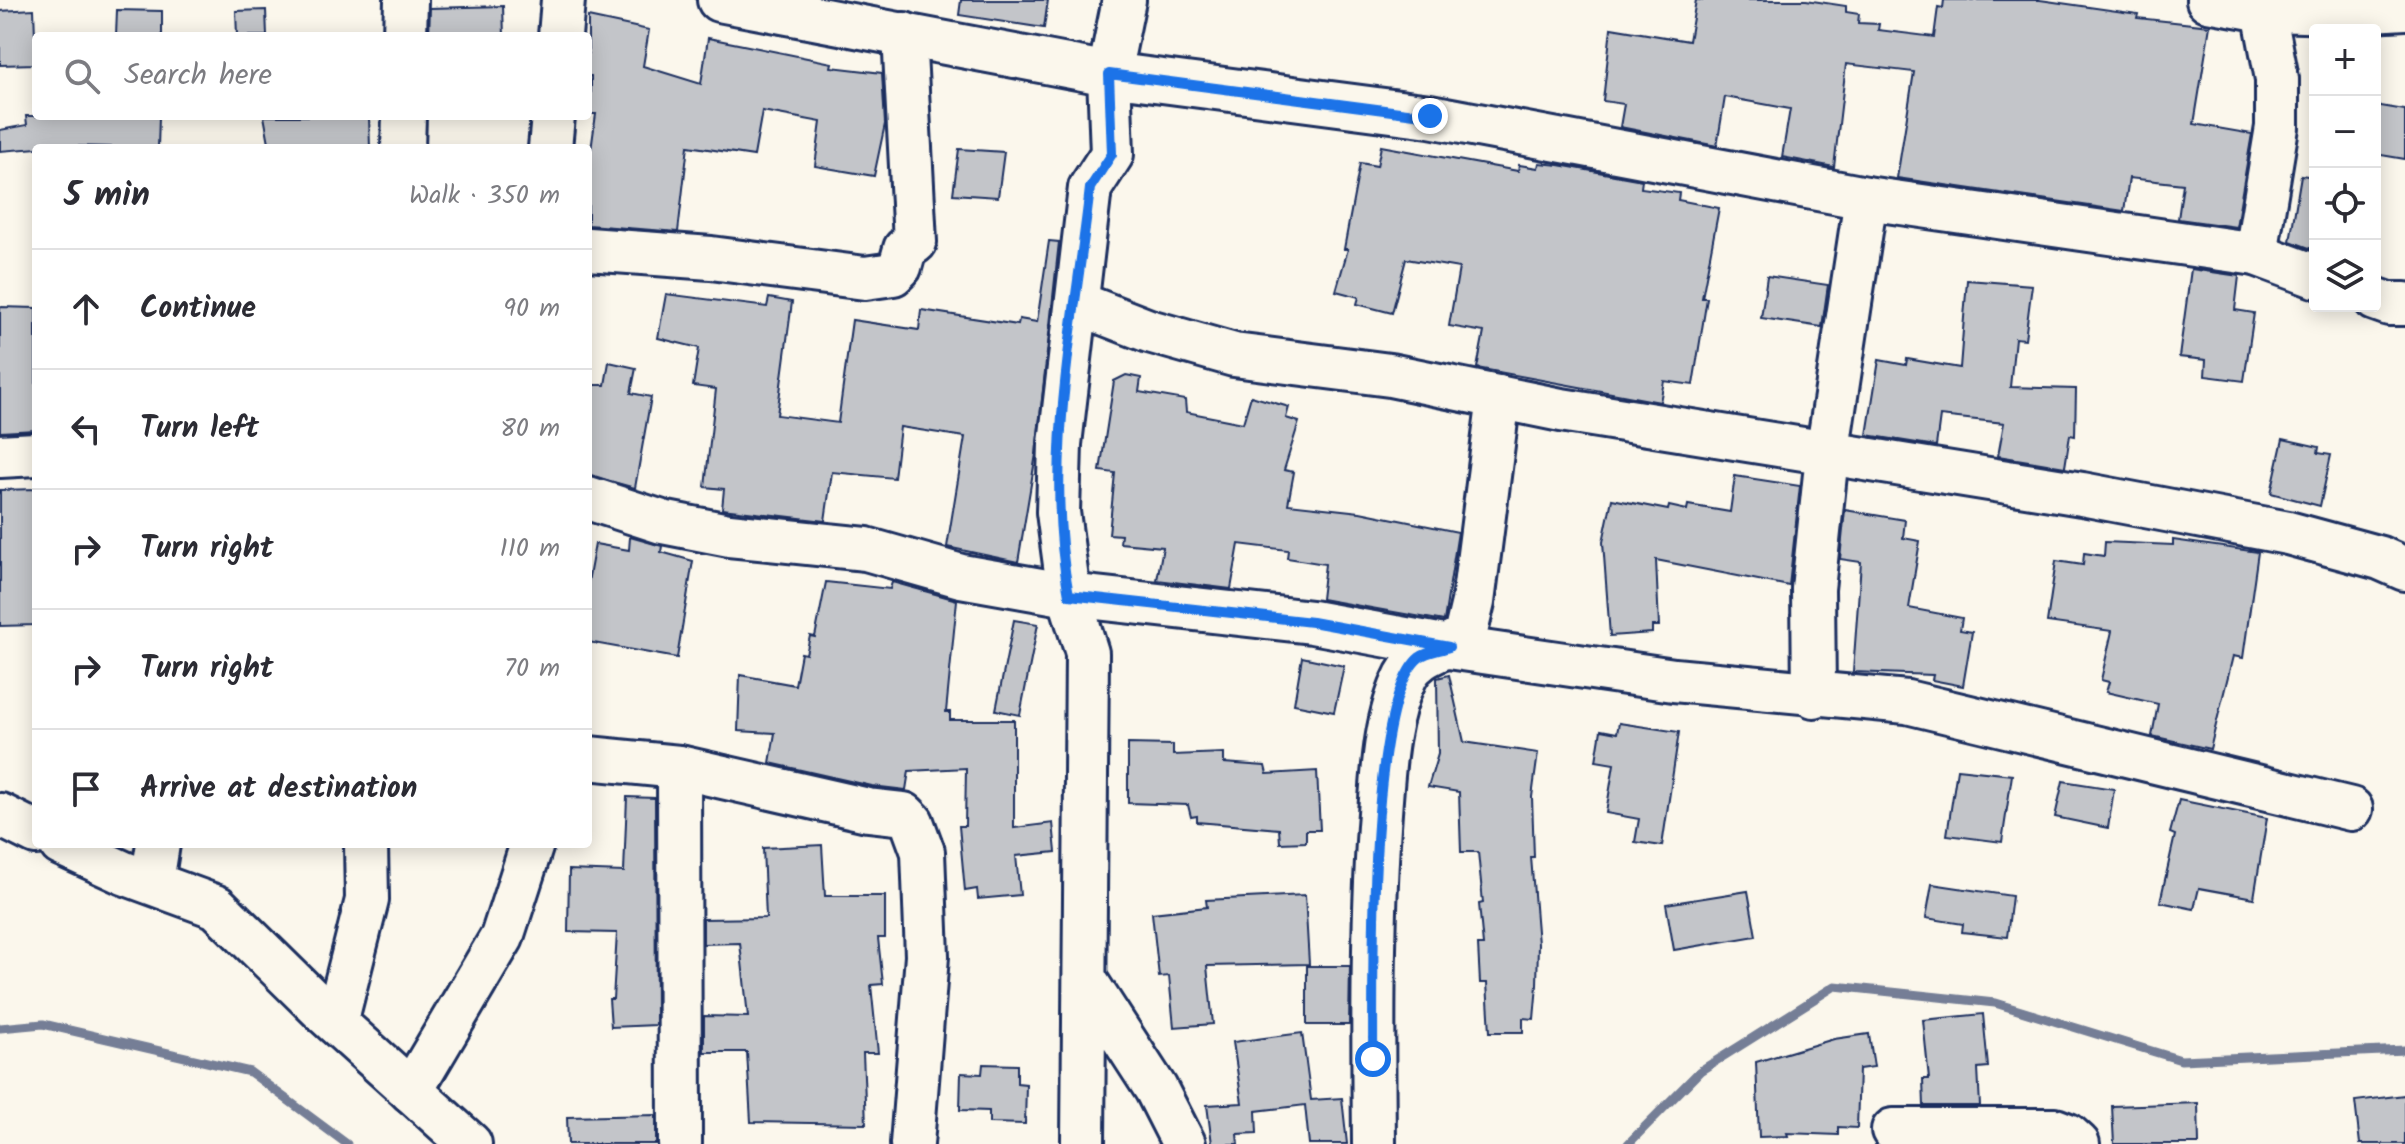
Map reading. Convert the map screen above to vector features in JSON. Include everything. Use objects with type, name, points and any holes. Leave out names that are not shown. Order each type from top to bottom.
[{"type":"street","points":[[405,32],[406,0]]},
{"type":"street","points":[[560,32],[563,0]]},
{"type":"street","points":[[719,0],[1109,74],[1430,116],[1866,198],[2256,254],[2309,274]]},
{"type":"street","points":[[1083,1144],[1087,653],[1069,595],[1058,512],[1060,444],[1090,188],[1112,154],[1109,74],[1124,0]]},
{"type":"street","points":[[2208,0],[2264,10],[2337,12],[2405,8]]},
{"type":"street","points":[[2256,254],[2277,127],[2277,79],[2264,10]]},
{"type":"street","points":[[592,249],[711,258],[865,278],[893,274],[900,267],[905,249],[915,242],[904,34]]},
{"type":"street","points":[[403,144],[404,120]]},
{"type":"street","points":[[550,144],[553,120]]},
{"type":"street","points":[[1814,696],[1813,589],[1827,455],[1866,198]]},
{"type":"street","points":[[2381,301],[2405,304]]},
{"type":"street","points":[[1077,303],[1149,331],[1234,355],[1390,375],[1827,455],[2082,494],[2288,533],[2380,558],[2405,569]]},
{"type":"street","points":[[1374,1144],[1375,899],[1384,762],[1407,675],[1421,656],[1449,647],[1465,636],[1473,602],[1499,397]]},
{"type":"street","points":[[0,456],[32,454]]},
{"type":"street","points":[[592,499],[662,522],[729,535],[866,549],[961,576],[1069,595],[1312,622],[1449,647],[1814,696],[1907,702],[2351,809]]},
{"type":"street","points":[[592,758],[679,767],[868,810],[904,814],[912,822],[923,852],[927,956],[912,1144]]},
{"type":"street","points":[[679,767],[680,1144]]},
{"type":"street","points":[[0,815],[32,831]]},
{"type":"street","points":[[81,848],[155,863],[217,907],[336,1023],[470,1144]]},
{"type":"street","points":[[336,1023],[367,900],[366,848]]},
{"type":"street","points":[[411,1091],[502,937],[531,848]]},
{"type":"street","points":[[1086,981],[1156,1089],[1184,1144]]},
{"type":"street","points":[[1893,1130],[2055,1130],[2068,1135],[2078,1144]]},
{"type":"building","points":[[961,0],[1048,0],[1044,28],[959,15]]},
{"type":"building","points":[[1696,0],[1806,0],[1846,6],[1846,12],[1859,14],[1858,23],[1879,24],[1878,30],[1934,37],[1938,7],[1943,8],[1944,0],[2040,0],[2138,14],[2137,18],[2210,26],[2194,124],[2252,134],[2236,227],[2178,219],[2183,184],[2129,178],[2124,211],[1897,178],[1914,72],[1846,64],[1834,167],[1782,157],[1790,109],[1725,97],[1717,146],[1620,127],[1624,104],[1603,101],[1611,28],[1689,41]]},
{"type":"building","points":[[503,6],[504,32],[429,32],[430,8]]},
{"type":"building","points":[[34,9],[32,64],[0,65],[0,11]]},
{"type":"building","points":[[117,10],[162,11],[162,32],[116,32]]},
{"type":"building","points":[[266,10],[267,32],[237,32],[236,11]]},
{"type":"building","points":[[588,17],[649,30],[643,66],[701,84],[708,38],[832,63],[831,67],[882,73],[885,124],[874,176],[815,166],[821,122],[762,111],[754,156],[688,146],[678,232],[592,225],[592,144],[596,114],[592,114],[592,32],[588,32]]},
{"type":"building","points":[[2381,106],[2405,110],[2405,159],[2381,155]]},
{"type":"building","points":[[26,116],[32,116],[32,120],[159,120],[158,144],[32,144],[32,148],[0,151],[0,130],[27,125]]},
{"type":"building","points":[[265,120],[369,120],[370,144],[269,144]]},
{"type":"building","points":[[1381,146],[1518,171],[1519,165],[1538,168],[1539,163],[1642,180],[1641,188],[1679,193],[1678,200],[1719,208],[1702,298],[1707,298],[1693,385],[1664,381],[1660,402],[1477,368],[1484,332],[1449,326],[1459,268],[1406,259],[1392,313],[1357,304],[1359,297],[1336,291],[1348,249],[1344,249],[1360,163],[1377,166]]},
{"type":"building","points":[[959,149],[1004,152],[998,197],[953,194]]},
{"type":"building","points":[[2301,175],[2309,176],[2309,248],[2290,241]]},
{"type":"building","points":[[1049,241],[1059,242],[1036,454],[1018,562],[947,547],[965,437],[900,427],[894,478],[832,472],[825,521],[722,509],[724,489],[705,487],[716,389],[693,386],[699,348],[658,338],[666,294],[767,307],[769,298],[792,302],[777,415],[838,423],[852,320],[919,330],[921,310],[1018,325],[1019,319],[1037,322]]},
{"type":"building","points":[[2191,269],[2239,276],[2235,310],[2254,313],[2244,381],[2205,376],[2206,360],[2179,357]]},
{"type":"building","points":[[1767,276],[1828,285],[1822,327],[1761,318]]},
{"type":"building","points":[[1967,280],[2032,285],[2025,339],[2015,338],[2010,387],[2076,389],[2075,436],[2070,435],[2065,467],[1998,456],[2004,423],[1940,416],[1936,446],[1867,435],[1879,360],[1906,365],[1907,359],[1960,368]]},
{"type":"building","points":[[0,307],[32,308],[32,430],[0,432]]},
{"type":"building","points":[[609,362],[636,368],[631,393],[651,397],[635,488],[592,476],[592,385],[605,385]]},
{"type":"building","points":[[1126,375],[1141,378],[1139,392],[1185,400],[1186,412],[1243,423],[1251,396],[1289,407],[1286,418],[1299,422],[1284,470],[1294,472],[1288,504],[1360,512],[1458,532],[1444,621],[1321,599],[1325,564],[1287,558],[1288,550],[1239,544],[1231,589],[1157,580],[1163,547],[1120,543],[1121,535],[1109,534],[1115,473],[1100,471],[1114,381]]},
{"type":"building","points":[[2283,439],[2319,447],[2318,453],[2331,455],[2320,506],[2271,493]]},
{"type":"building","points":[[1735,476],[1800,486],[1789,586],[1656,560],[1659,626],[1652,626],[1652,633],[1610,636],[1603,542],[1612,499],[1668,510],[1669,506],[1687,510],[1688,505],[1730,512]]},
{"type":"building","points":[[32,489],[32,625],[0,626],[0,490]]},
{"type":"building","points":[[1845,510],[1905,520],[1903,538],[1920,541],[1909,608],[1962,618],[1960,630],[1972,632],[1963,686],[1932,680],[1933,675],[1853,672],[1861,562],[1840,559]]},
{"type":"building","points":[[630,537],[662,546],[661,552],[693,561],[677,658],[592,643],[592,560],[595,544],[629,550]]},
{"type":"building","points":[[2173,540],[2258,552],[2243,658],[2233,656],[2210,749],[2152,736],[2158,704],[2106,692],[2109,682],[2101,680],[2112,631],[2047,622],[2056,561],[2083,565],[2084,553],[2104,556],[2105,542],[2173,545]]},
{"type":"building","points":[[826,582],[890,589],[892,582],[957,600],[946,712],[950,712],[950,720],[1014,720],[1014,828],[1053,823],[1056,852],[1016,856],[1020,895],[978,899],[977,889],[965,891],[959,826],[965,826],[966,768],[909,771],[906,790],[872,786],[770,763],[775,733],[738,731],[740,675],[795,685],[801,653],[806,654],[810,636],[815,637]]},
{"type":"building","points":[[1014,620],[1038,624],[1020,715],[996,710]]},
{"type":"building","points":[[1302,657],[1344,666],[1334,712],[1294,704]]},
{"type":"building","points":[[1449,675],[1464,742],[1538,753],[1532,797],[1534,857],[1531,857],[1538,944],[1537,985],[1534,1019],[1523,1018],[1523,1032],[1490,1032],[1487,983],[1480,983],[1478,945],[1483,945],[1479,904],[1483,903],[1478,852],[1461,852],[1459,792],[1428,787],[1438,754],[1437,678]]},
{"type":"building","points":[[1619,723],[1679,732],[1662,846],[1635,842],[1639,819],[1606,813],[1614,764],[1596,761],[1601,730],[1617,733]]},
{"type":"building","points":[[1128,744],[1173,745],[1173,755],[1224,753],[1224,763],[1265,766],[1267,774],[1317,771],[1320,830],[1306,830],[1306,842],[1280,843],[1279,829],[1197,822],[1197,816],[1191,817],[1188,805],[1128,803]]},
{"type":"building","points":[[1957,769],[2012,775],[2002,842],[1947,835]]},
{"type":"building","points":[[2063,781],[2114,789],[2108,828],[2055,817]]},
{"type":"building","points":[[627,797],[655,798],[656,1025],[611,1027],[609,999],[613,999],[617,933],[568,932],[569,870],[624,872]]},
{"type":"building","points":[[2179,800],[2267,818],[2254,898],[2199,888],[2194,909],[2160,902],[2175,835],[2170,833]]},
{"type":"building","points":[[822,845],[825,896],[885,896],[885,938],[878,938],[883,984],[871,985],[878,1053],[863,1053],[866,1124],[751,1122],[747,1052],[704,1052],[704,1016],[748,1017],[740,943],[703,944],[703,919],[766,918],[763,848]]},
{"type":"building","points":[[1932,884],[2012,896],[2007,937],[1962,932],[1963,924],[1926,918]]},
{"type":"building","points":[[1748,891],[1756,936],[1674,950],[1666,904]]},
{"type":"building","points":[[1305,895],[1309,964],[1207,966],[1213,1024],[1174,1027],[1169,976],[1159,977],[1152,913],[1207,907],[1206,900]]},
{"type":"building","points":[[1307,966],[1350,966],[1349,1025],[1307,1025]]},
{"type":"building","points":[[1983,1014],[1988,1067],[1978,1068],[1980,1106],[1924,1106],[1923,1079],[1929,1079],[1923,1020]]},
{"type":"building","points":[[1302,1033],[1311,1100],[1342,1098],[1347,1144],[1309,1144],[1305,1105],[1256,1111],[1257,1133],[1237,1134],[1238,1144],[1212,1144],[1207,1105],[1242,1103],[1233,1042]]},
{"type":"building","points":[[1869,1034],[1874,1067],[1859,1069],[1857,1128],[1838,1127],[1838,1135],[1787,1133],[1788,1136],[1759,1137],[1756,1062],[1834,1039]]},
{"type":"building","points":[[983,1064],[1017,1065],[1017,1083],[1026,1084],[1025,1124],[989,1123],[989,1111],[960,1110],[961,1073],[982,1074]]},
{"type":"building","points":[[2405,1095],[2405,1144],[2360,1144],[2355,1101]]},
{"type":"building","points":[[2198,1103],[2199,1144],[2114,1144],[2112,1106]]},
{"type":"building","points":[[656,1115],[656,1144],[568,1144],[567,1117]]},
{"type":"waterway","points":[[1628,1144],[1700,1071],[1835,986],[1995,1003],[2181,1060],[2405,1050]]},
{"type":"waterway","points":[[0,1028],[43,1024],[250,1072],[347,1144]]},
{"type":"route","points":[[1373,1059],[1375,899],[1384,762],[1407,675],[1421,656],[1449,647],[1312,622],[1069,595],[1060,550],[1060,444],[1090,188],[1112,154],[1109,74],[1430,116]]}]
